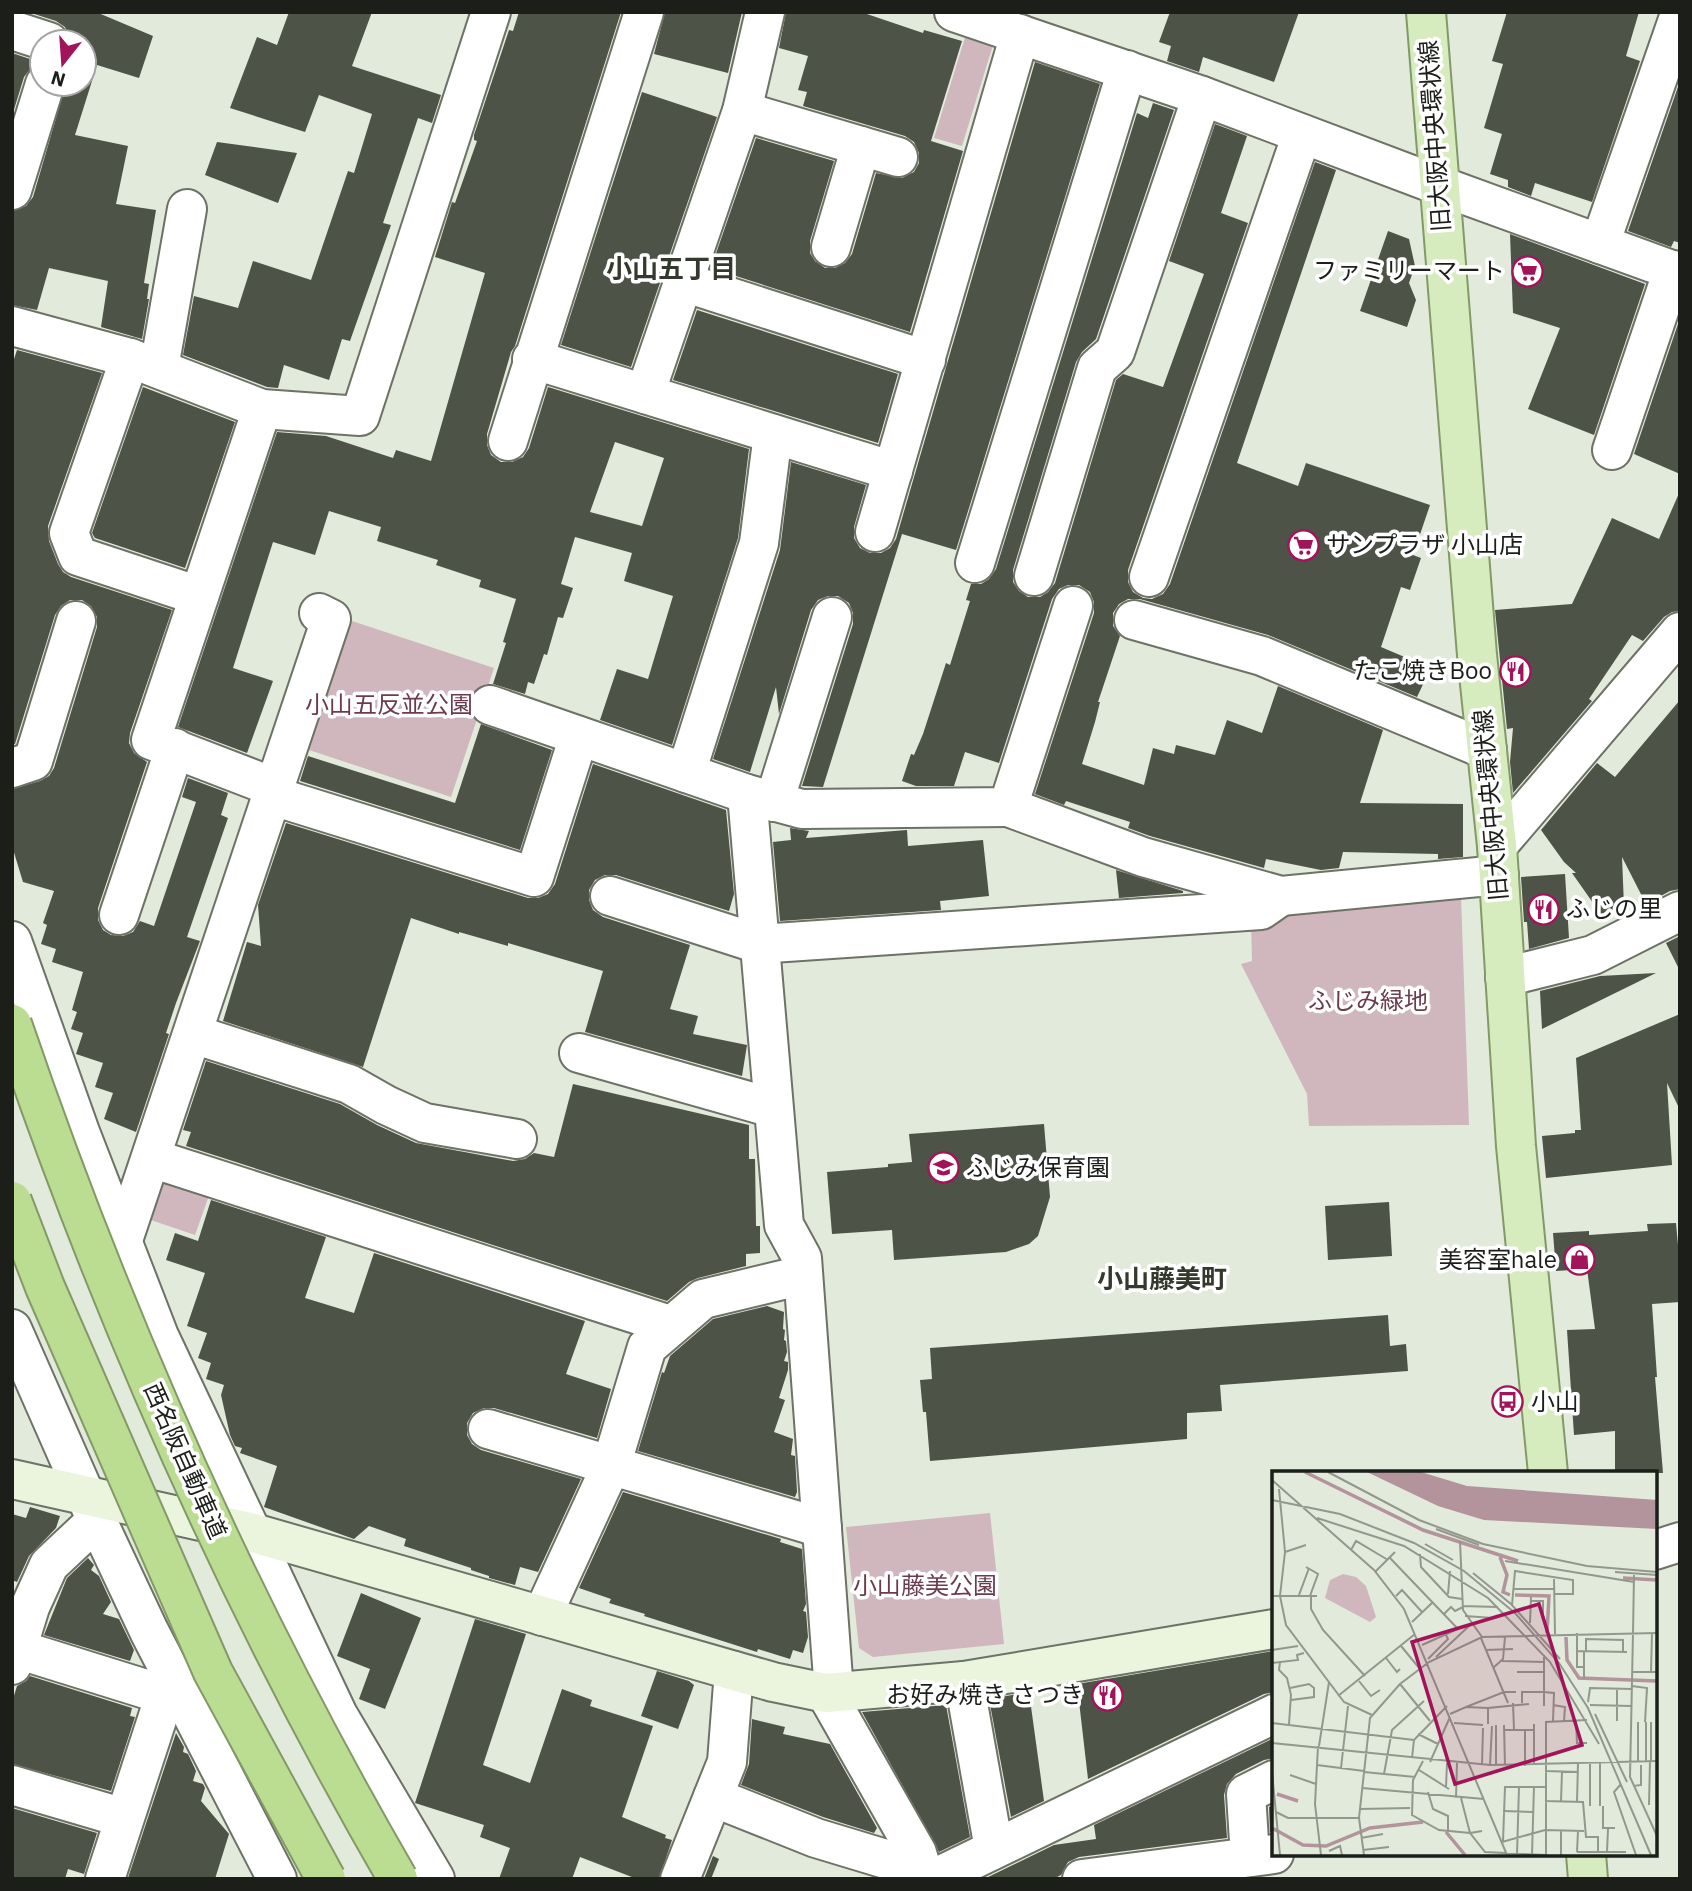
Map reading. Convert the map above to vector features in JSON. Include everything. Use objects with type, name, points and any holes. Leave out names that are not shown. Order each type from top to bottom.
[{"type":"highway","name":"西名阪自動車道","points":[[12,1024],[47,1127],[126,1328],[203,1502],[267,1638],[398,1879]]},
{"type":"highway","points":[[12,1201],[45,1287],[213,1672],[326,1879]]},
{"type":"main road","name":"旧大阪中央環状線","points":[[1426,12],[1476,641],[1498,860],[1516,1146],[1548,1471]]},
{"type":"main road","points":[[1586,1856],[1588,1879]]},
{"type":"street","points":[[12,326],[144,363],[262,409],[360,416],[491,12]]},
{"type":"street","points":[[508,441],[644,12]]},
{"type":"street","points":[[645,394],[742,111],[765,12]]},
{"type":"street","points":[[954,12],[1202,96],[1438,186],[1676,272],[1612,450]]},
{"type":"street","points":[[1600,244],[1680,14]]},
{"type":"street","points":[[875,532],[1020,34]]},
{"type":"street","points":[[975,563],[1127,70]]},
{"type":"street","points":[[1034,576],[1097,368],[1115,352],[1202,96]]},
{"type":"street","points":[[12,190],[41,98]]},
{"type":"street","points":[[742,111],[898,157]]},
{"type":"street","points":[[1149,577],[1302,134]]},
{"type":"street","points":[[831,247],[861,146]]},
{"type":"street","points":[[187,209],[144,363],[69,533],[78,556],[199,596]]},
{"type":"street","points":[[683,282],[926,360]]},
{"type":"street","points":[[532,359],[893,471]]},
{"type":"street","points":[[262,409],[151,740],[274,792],[534,877],[579,736]]},
{"type":"street","points":[[685,773],[758,543],[774,434]]},
{"type":"street","points":[[1009,807],[1073,606]]},
{"type":"street","points":[[122,1243],[331,619],[319,613]]},
{"type":"street","points":[[832,617],[760,798],[759,944],[783,1225],[802,1258],[822,1528],[830,1692],[927,1876]]},
{"type":"street","points":[[1134,620],[1262,656],[1487,750]]},
{"type":"street","points":[[12,768],[33,761],[76,621]]},
{"type":"street","points":[[491,705],[685,773],[802,809],[1009,807],[1143,857],[1282,896],[1498,860],[1680,632]]},
{"type":"street","points":[[120,915],[175,748]]},
{"type":"street","points":[[610,896],[759,944],[1261,911],[1282,896]]},
{"type":"street","points":[[1505,977],[1593,955],[1680,911]]},
{"type":"street","points":[[12,941],[80,1132],[159,1336],[338,1715],[435,1879]]},
{"type":"street","points":[[193,1034],[349,1084],[425,1123],[517,1139]]},
{"type":"street","points":[[579,1053],[773,1108]]},
{"type":"street","points":[[151,1158],[670,1325]]},
{"type":"street","points":[[542,1616],[611,1466],[647,1347],[703,1299],[803,1275]]},
{"type":"street","points":[[12,1329],[172,1693],[277,1879]]},
{"type":"street","points":[[488,1429],[822,1528]]},
{"type":"street","points":[[23,1482],[91,1509],[250,1532],[773,1682],[830,1692],[964,1681],[1272,1629]]},
{"type":"street","points":[[91,1509],[49,1565],[30,1607],[14,1657],[172,1693]]},
{"type":"street","points":[[1657,1549],[1680,1542]]},
{"type":"street","points":[[680,1879],[727,1762],[734,1671]]},
{"type":"street","points":[[964,1681],[994,1849]]},
{"type":"street","points":[[106,1879],[124,1818],[172,1693]]},
{"type":"street","points":[[713,1797],[816,1838],[927,1876],[994,1849],[1272,1715]]},
{"type":"street","points":[[1082,1879],[1262,1856],[1246,1794],[1272,1781]]},
{"type":"street","points":[[12,1785],[124,1818]]},
{"type":"green space","points":[[967,31],[993,45],[962,146],[934,138]]},
{"type":"green space","name":"小山五反並公園","points":[[346,619],[494,668],[451,797],[303,748]]},
{"type":"green space","name":"ふじみ緑地","points":[[1461,897],[1469,1125],[1309,1126],[1307,1094],[1241,964],[1252,961],[1251,920],[1282,909]]},
{"type":"green space","points":[[159,1181],[212,1187],[195,1235],[145,1218]]},
{"type":"green space","name":"小山藤美公園","points":[[990,1513],[1004,1644],[873,1657],[859,1648],[846,1527]]},
{"type":"building","points":[[28,12],[96,12],[153,36],[139,78],[98,65],[98,28],[65,28],[56,21]]},
{"type":"building","points":[[289,12],[372,12],[352,66],[441,95],[432,123],[418,118],[383,223],[391,225],[350,341],[342,339],[329,380],[284,365],[278,388],[267,387],[183,355],[194,296],[238,308],[253,261],[311,280],[348,171],[354,173],[372,114],[319,95],[305,132],[230,108],[257,37],[277,45]]},
{"type":"building","points":[[519,12],[621,12],[511,352],[487,434],[491,455],[501,462],[512,462],[523,457],[529,448],[548,387],[749,449],[738,538],[672,745],[600,720],[617,669],[648,679],[673,596],[624,581],[632,553],[575,537],[561,584],[573,588],[563,618],[558,617],[547,655],[544,654],[534,684],[528,682],[525,694],[493,684],[516,599],[479,587],[481,580],[436,565],[438,560],[377,541],[381,527],[329,511],[315,555],[273,542],[233,668],[273,681],[247,753],[178,727],[277,432],[326,436],[393,458],[396,450],[431,461],[485,273],[435,257],[452,202],[455,203],[477,141],[474,140],[474,135],[509,30],[513,31]],"holes":[[[615,442],[664,458],[642,526],[590,512]]]},
{"type":"building","points":[[665,12],[742,12],[728,73],[654,54]]},
{"type":"building","points":[[786,12],[861,12],[923,33],[924,30],[962,41],[931,141],[963,151],[910,332],[711,268],[756,138],[834,161],[810,241],[810,253],[815,261],[825,268],[835,268],[845,263],[852,254],[876,173],[902,178],[914,172],[919,163],[919,153],[914,142],[905,136],[803,106],[807,92],[798,90],[808,56],[779,48]]},
{"type":"building","points":[[1170,12],[1299,12],[1274,82],[1203,57],[1199,72],[1167,61],[1171,46],[1159,42]]},
{"type":"building","points":[[1507,12],[1639,12],[1626,56],[1640,61],[1592,202],[1535,183],[1531,196],[1508,187],[1508,180],[1490,174],[1502,134],[1484,128],[1503,64],[1492,61]]},
{"type":"building","points":[[12,53],[28,58],[28,72],[12,116]]},
{"type":"building","points":[[1035,62],[1100,84],[956,550],[902,534],[823,787],[802,786],[853,624],[849,603],[838,596],[818,600],[811,610],[779,714],[776,687],[750,772],[713,759],[780,550],[791,462],[866,485],[854,527],[854,538],[860,548],[870,553],[881,553],[890,548],[896,539]]},
{"type":"building","points":[[1680,81],[1680,243],[1674,241],[1671,247],[1628,231]]},
{"type":"building","points":[[642,92],[717,117],[631,367],[561,345]]},
{"type":"building","points":[[62,98],[87,98],[75,135],[128,146],[116,204],[156,210],[144,283],[149,284],[149,299],[142,339],[101,327],[108,281],[49,268],[37,310],[12,305],[12,211],[26,206],[33,197]]},
{"type":"building","points":[[1153,103],[1174,110],[1096,339],[1076,362],[1013,570],[1013,582],[1019,591],[1028,597],[1040,597],[1055,583],[1116,380],[1123,374],[1163,387],[1204,274],[1169,261],[1215,124],[1247,136],[1221,213],[1248,223],[1128,570],[1128,582],[1133,592],[1143,598],[1152,599],[1163,594],[1170,584],[1315,162],[1336,170],[1237,463],[1298,486],[1306,463],[1430,505],[1413,555],[1421,558],[1410,590],[1401,587],[1381,647],[1421,664],[1417,672],[1427,676],[1417,697],[1268,635],[1140,599],[1128,599],[1119,604],[1113,613],[1113,626],[1120,636],[1098,702],[1082,764],[1144,785],[1153,748],[1174,754],[1176,745],[1215,755],[1227,720],[1262,733],[1278,686],[1383,730],[1360,803],[1463,804],[1463,857],[1438,859],[1438,854],[1343,852],[1339,868],[1321,870],[1266,859],[1264,868],[1150,836],[1128,828],[1130,822],[1066,801],[1064,805],[1035,794],[1094,613],[1090,592],[1079,585],[1068,585],[1059,589],[1052,599],[999,763],[965,752],[954,786],[916,786],[902,781],[911,754],[914,755],[923,734],[946,663],[950,665],[970,601],[966,600],[971,584],[981,584],[989,579],[996,569],[1137,113],[1148,118]]},
{"type":"building","points":[[217,142],[297,153],[278,203],[205,175]]},
{"type":"building","points":[[1388,231],[1409,239],[1415,266],[1409,283],[1416,300],[1407,327],[1360,311]]},
{"type":"building","points":[[1510,234],[1645,284],[1594,435],[1528,409],[1560,328],[1513,313]]},
{"type":"building","points":[[697,310],[898,374],[878,443],[673,380]]},
{"type":"building","points":[[1680,318],[1680,474],[1634,454]]},
{"type":"building","points":[[17,350],[102,373],[48,526],[49,541],[58,564],[63,572],[71,577],[172,610],[130,733],[129,743],[134,753],[147,762],[98,908],[98,920],[103,930],[111,935],[123,936],[133,932],[140,921],[154,926],[196,802],[182,797],[188,778],[228,793],[221,815],[228,818],[187,937],[200,941],[176,1003],[166,1033],[169,1034],[136,1132],[104,1119],[113,1093],[95,1087],[103,1063],[76,1054],[83,1033],[71,1029],[77,1012],[72,1010],[83,972],[52,962],[56,949],[41,944],[47,925],[43,923],[54,891],[23,882],[12,846],[12,789],[40,781],[49,776],[54,768],[97,627],[97,617],[91,606],[82,600],[70,600],[61,606],[55,615],[15,744],[12,745],[12,365]]},
{"type":"building","points":[[143,387],[235,422],[185,568],[95,538],[92,533]]},
{"type":"building","points":[[1680,491],[1680,611],[1664,617],[1643,641],[1632,635],[1589,699],[1592,701],[1513,793],[1510,762],[1513,728],[1507,729],[1495,610],[1572,604],[1612,518],[1659,539]]},
{"type":"building","points":[[1680,700],[1680,889],[1670,891],[1646,904],[1622,857],[1624,906],[1605,920],[1572,873],[1576,873],[1564,862],[1541,830],[1597,763],[1615,777]]},
{"type":"building","points":[[481,724],[552,750],[520,850],[300,781],[308,756],[455,803]]},
{"type":"building","points":[[593,764],[726,810],[734,894],[729,911],[616,875],[605,875],[595,880],[589,890],[589,900],[593,910],[603,917],[690,945],[670,1009],[698,1016],[693,1034],[747,1045],[742,1076],[585,1032],[603,971],[508,943],[508,946],[459,934],[411,918],[363,1067],[223,1021],[247,942],[261,946],[258,905],[286,823],[528,898],[538,898],[548,894],[555,884]]},
{"type":"building","points":[[790,828],[809,831],[806,838],[907,830],[908,846],[983,840],[989,896],[940,901],[941,910],[780,921],[773,842],[791,840]]},
{"type":"building","points":[[1116,870],[1183,891],[1183,893],[1119,898]]},
{"type":"building","points":[[1565,874],[1569,938],[1529,949],[1521,877]]},
{"type":"building","points":[[1680,936],[1680,971],[1666,943]]},
{"type":"building","points":[[1656,973],[1542,1029],[1540,991],[1600,976]]},
{"type":"building","points":[[1680,1014],[1680,1110],[1667,1083],[1672,1165],[1546,1178],[1542,1136],[1581,1130],[1576,1058]]},
{"type":"building","points":[[206,1061],[340,1104],[416,1143],[513,1161],[525,1159],[534,1153],[554,1157],[573,1084],[749,1125],[749,1159],[755,1159],[756,1226],[760,1226],[760,1253],[746,1254],[746,1266],[689,1282],[667,1301],[186,1146],[191,1132],[183,1130]]},
{"type":"building","points":[[1044,1124],[1050,1197],[1038,1236],[1029,1244],[1006,1252],[894,1260],[892,1230],[832,1234],[827,1172],[888,1167],[888,1164],[912,1162],[909,1134]]},
{"type":"building","points":[[211,1200],[326,1237],[305,1298],[354,1313],[374,1253],[585,1321],[566,1374],[611,1389],[597,1438],[494,1408],[484,1408],[473,1413],[467,1423],[467,1435],[472,1444],[481,1450],[581,1479],[538,1572],[520,1567],[515,1585],[404,1546],[406,1539],[369,1526],[354,1539],[264,1507],[277,1466],[240,1453],[242,1448],[235,1446],[221,1395],[224,1385],[206,1379],[211,1363],[198,1358],[207,1333],[187,1326],[205,1273],[166,1260],[175,1233],[198,1241]]},
{"type":"building","points":[[1389,1202],[1392,1256],[1328,1260],[1325,1206]]},
{"type":"building","points":[[1676,1223],[1680,1267],[1680,1302],[1652,1304],[1663,1473],[1615,1471],[1615,1431],[1574,1435],[1567,1330],[1595,1329],[1587,1269],[1556,1271],[1553,1233],[1589,1231],[1589,1235],[1648,1231],[1647,1224]]},
{"type":"building","points":[[767,1306],[784,1312],[783,1329],[787,1352],[784,1361],[788,1362],[788,1370],[779,1398],[785,1400],[774,1432],[793,1439],[791,1455],[795,1456],[795,1497],[638,1451],[662,1372],[664,1373],[670,1356],[713,1319]]},
{"type":"building","points":[[1388,1315],[1390,1346],[1406,1344],[1408,1371],[1220,1385],[1222,1411],[1187,1413],[1187,1439],[930,1461],[920,1380],[932,1379],[930,1348]]},
{"type":"building","points":[[623,1492],[781,1539],[780,1542],[802,1549],[806,1604],[803,1611],[806,1612],[808,1637],[803,1653],[793,1650],[790,1659],[758,1649],[757,1652],[644,1616],[645,1614],[609,1603],[611,1599],[579,1588]]},
{"type":"building","points":[[30,1507],[60,1516],[56,1528],[29,1556],[17,1582],[12,1580],[12,1514],[26,1518]]},
{"type":"building","points":[[88,1558],[94,1565],[91,1570],[99,1576],[111,1602],[103,1614],[119,1619],[134,1650],[130,1661],[44,1635],[67,1578]]},
{"type":"building","points":[[361,1593],[421,1618],[385,1709],[359,1699],[370,1669],[337,1656]]},
{"type":"building","points":[[475,1619],[526,1634],[483,1765],[530,1783],[562,1689],[592,1700],[590,1706],[653,1726],[622,1817],[672,1840],[659,1879],[637,1879],[580,1857],[572,1879],[499,1879],[510,1848],[480,1837],[484,1825],[415,1803]]},
{"type":"building","points":[[1272,1651],[1272,1692],[1088,1779],[1077,1684]]},
{"type":"building","points":[[657,1671],[694,1685],[678,1729],[641,1716]]},
{"type":"building","points":[[30,1676],[132,1708],[130,1716],[135,1717],[111,1791],[12,1764],[12,1702],[17,1686]]},
{"type":"building","points":[[1029,1692],[1044,1801],[1011,1817],[989,1699]]},
{"type":"building","points":[[946,1705],[970,1837],[939,1852],[862,1712]]},
{"type":"building","points":[[752,1719],[785,1727],[783,1734],[830,1744],[877,1828],[874,1833],[823,1817],[741,1785],[749,1764]]},
{"type":"building","points":[[176,1733],[184,1747],[183,1752],[188,1754],[196,1771],[193,1781],[203,1784],[205,1788],[201,1801],[229,1834],[215,1879],[128,1878]]},
{"type":"building","points":[[1272,1739],[1272,1758],[1236,1774],[1227,1784],[1224,1795],[1227,1838],[1079,1857],[1068,1862],[1061,1875],[1053,1879],[984,1879],[1054,1845],[1096,1839],[1094,1825]]},
{"type":"building","points":[[1272,1806],[1272,1832],[1270,1832],[1269,1807]]},
{"type":"building","points":[[12,1808],[97,1833],[84,1874],[68,1869],[65,1879],[12,1879]]},
{"type":"building","points":[[713,1856],[719,1859],[711,1879],[704,1879]]},
{"type":"place","name":"ファミリーマート","points":[[1528,271]]},
{"type":"place","name":"サンプラザ 小山店","points":[[1303,545]]},
{"type":"place","name":"たこ焼きBoo","points":[[1515,671]]},
{"type":"place","name":"ふじの里","points":[[1543,909]]},
{"type":"place","name":"ふじみ保育園","points":[[943,1168]]},
{"type":"place","name":"美容室hale","points":[[1580,1260]]},
{"type":"place","name":"小山","points":[[1508,1402]]},
{"type":"place","name":"お好み焼き さつき","points":[[1107,1695]]},
{"type":"district","name":"小山五丁目","points":[[671,269]]},
{"type":"district","name":"小山藤美町","points":[[1162,1279]]}]
